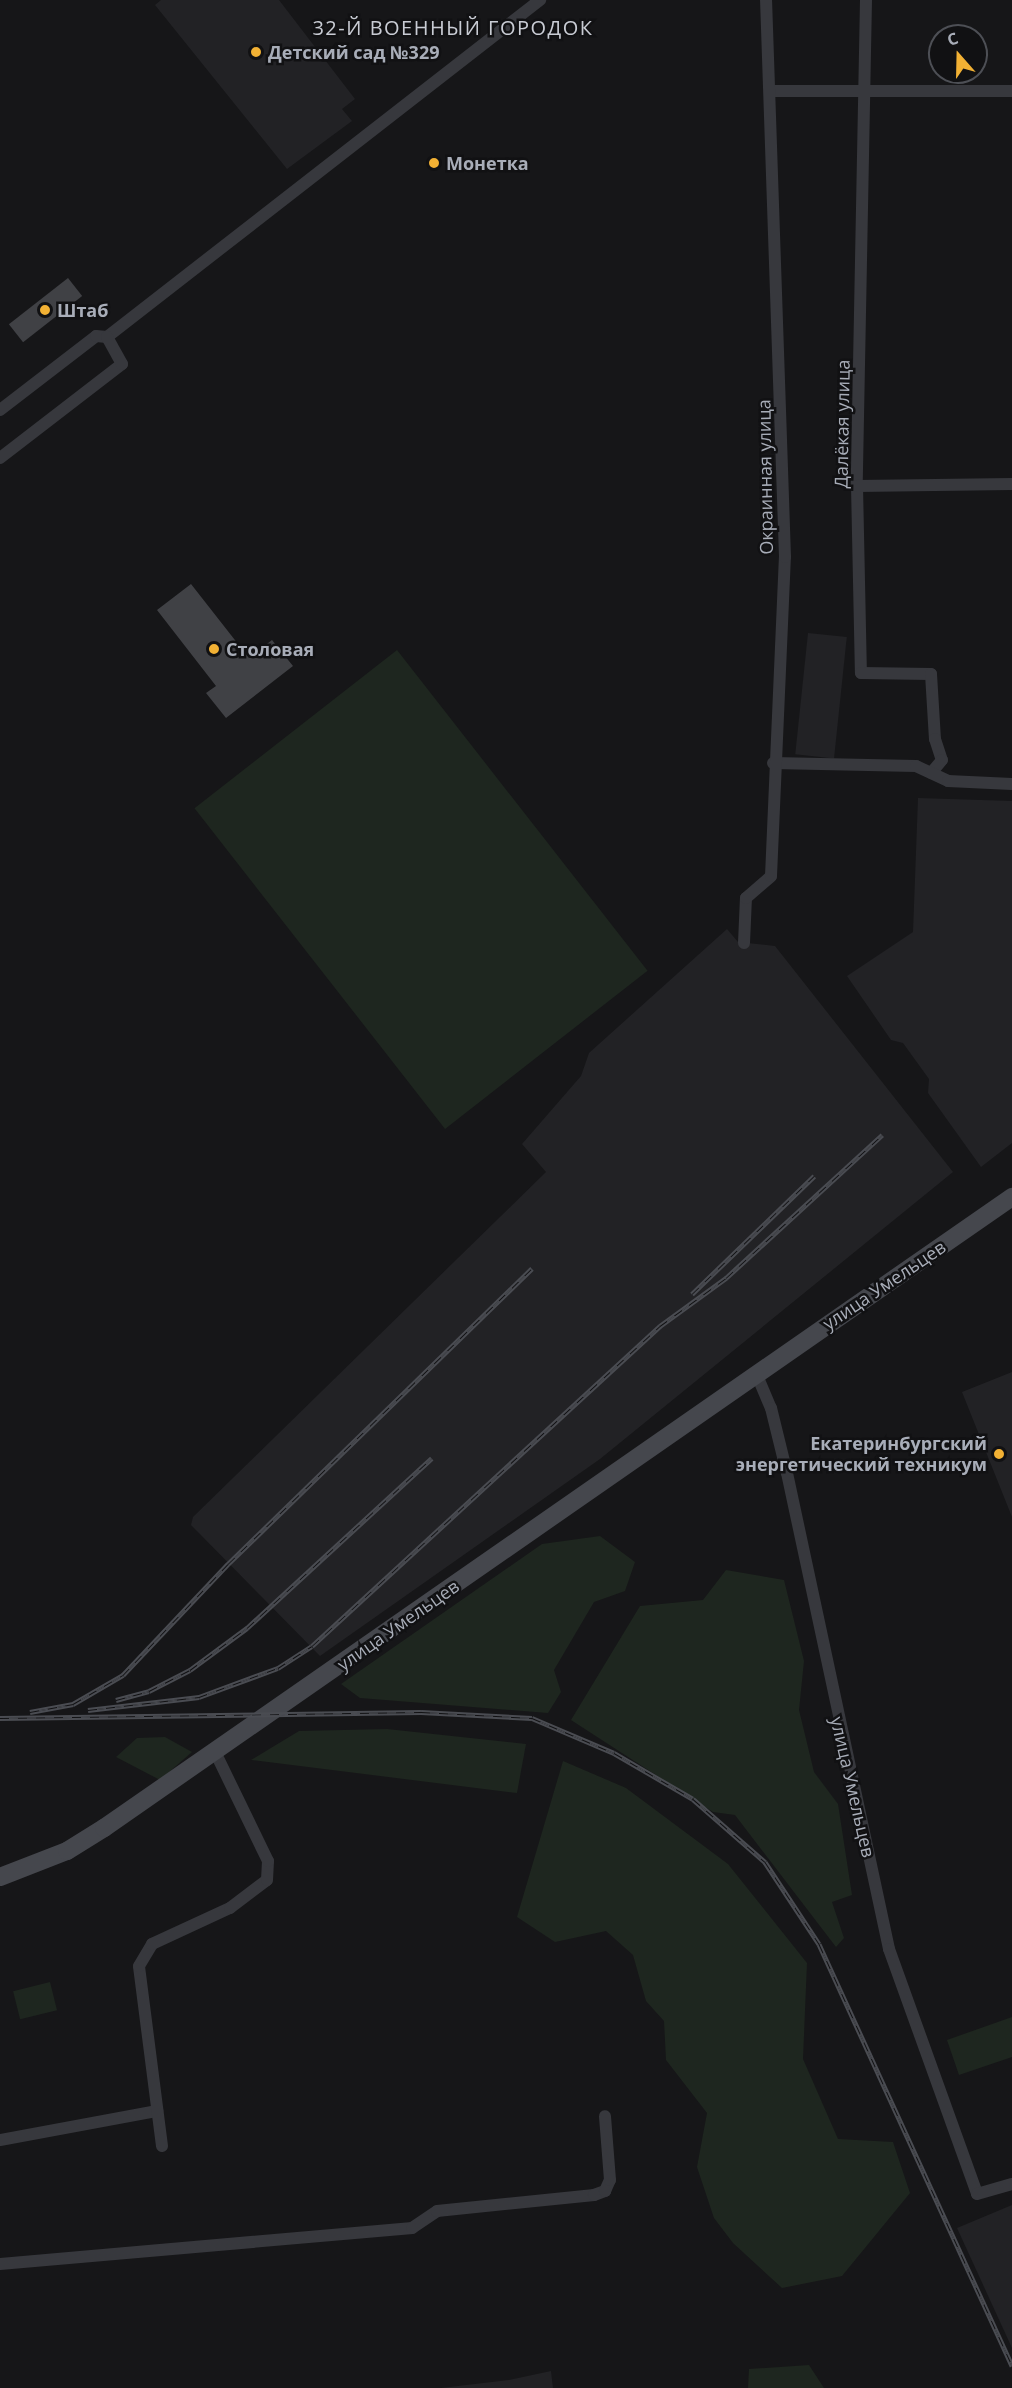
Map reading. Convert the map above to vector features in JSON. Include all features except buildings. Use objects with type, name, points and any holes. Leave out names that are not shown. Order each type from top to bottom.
[{"type":"street","points":[[0,410],[96,336],[107,337],[540,0]]},
{"type":"street","name":"Окраинная улица","points":[[744,943],[746,898],[771,876],[773,763],[785,557],[772,91],[766,0]]},
{"type":"street","name":"Далёкая улица","points":[[866,0],[858,486],[861,673],[931,674],[934,739],[942,760],[931,773]]},
{"type":"street","points":[[772,91],[1012,90]]},
{"type":"street","points":[[0,458],[122,364],[107,337]]},
{"type":"street","points":[[858,486],[1012,484]]},
{"type":"street","points":[[773,763],[916,766],[948,781],[1012,784]]},
{"type":"street","name":"улица Умельцев","points":[[0,1877],[67,1851],[215,1752],[756,1372],[1012,1197]]},
{"type":"street","name":"улица Умельцев","points":[[756,1372],[771,1408],[787,1473],[889,1949],[977,2194],[1012,2184]]},
{"type":"street","points":[[162,2146],[139,1965],[152,1944],[230,1908],[267,1880],[268,1861],[215,1752]]},
{"type":"street","points":[[0,2140],[157,2110]]},
{"type":"street","points":[[0,2264],[412,2228],[437,2211],[594,2195],[605,2191],[610,2180],[606,2116]]},
{"type":"shaded area","name":"Детский сад №329","points":[[161,0],[279,0],[355,99],[342,109],[352,121],[287,169],[155,5]]},
{"type":"shaded area","points":[[808,633],[847,637],[834,758],[795,754]]},
{"type":"shaded area","points":[[397,650],[648,971],[445,1129],[194,808]]},
{"type":"shaded area","points":[[918,798],[1012,801],[1012,1143],[981,1167],[928,1093],[929,1079],[903,1043],[891,1040],[847,976],[913,932]]},
{"type":"shaded area","points":[[727,929],[738,942],[775,946],[953,1172],[600,1459],[320,1656],[191,1525],[193,1517],[546,1172],[522,1144],[581,1076],[589,1053]]},
{"type":"shaded area","name":"Екатеринбургский энергетический техникум","points":[[1012,1372],[1012,1517],[962,1392]]},
{"type":"shaded area","points":[[600,1536],[635,1562],[625,1591],[594,1602],[554,1670],[561,1692],[548,1713],[360,1698],[341,1684],[542,1544]]},
{"type":"shaded area","points":[[726,1570],[784,1580],[804,1661],[799,1710],[814,1772],[838,1804],[852,1895],[832,1902],[844,1938],[836,1947],[735,1815],[713,1812],[571,1720],[640,1606],[703,1600]]},
{"type":"shaded area","points":[[387,1729],[526,1744],[517,1793],[251,1760],[299,1731]]},
{"type":"shaded area","points":[[165,1737],[192,1752],[160,1780],[116,1757],[137,1738]]},
{"type":"shaded area","points":[[563,1761],[626,1788],[728,1864],[807,1963],[803,2059],[838,2139],[893,2142],[910,2193],[842,2276],[782,2288],[733,2243],[714,2218],[697,2167],[707,2113],[666,2060],[664,2021],[646,2001],[633,1955],[606,1931],[555,1942],[517,1917]]},
{"type":"shaded area","points":[[50,1982],[57,2010],[20,2019],[13,1991]]},
{"type":"shaded area","points":[[1012,2017],[1012,2057],[959,2075],[947,2040]]},
{"type":"shaded area","points":[[1012,2205],[1012,2348],[957,2228]]},
{"type":"shaded area","points":[[809,2365],[824,2388],[748,2388],[749,2369]]},
{"type":"shaded area","points":[[551,2371],[553,2388],[441,2388],[509,2380]]},
{"type":"railway","points":[[88,1710],[199,1697],[278,1668],[312,1646],[660,1326],[726,1278],[882,1135]]},
{"type":"railway","points":[[692,1294],[814,1176]]},
{"type":"railway","points":[[30,1712],[73,1704],[123,1675],[228,1564],[532,1268]]},
{"type":"railway","points":[[116,1700],[149,1691],[190,1670],[247,1628],[432,1458]]},
{"type":"railway","points":[[0,1718],[421,1712],[532,1718],[614,1753],[693,1799],[765,1862],[819,1944],[1012,2366]]},
{"type":"place","name":"Детский сад №329","points":[[256,52]]},
{"type":"place","name":"Монетка","points":[[434,163]]},
{"type":"place","name":"Штаб","points":[[45,310]]},
{"type":"place","name":"Столовая","points":[[214,649]]},
{"type":"place","name":"Екатеринбургский энергетический техникум","points":[[999,1454]]},
{"type":"district","name":"32-Й ВОЕННЫЙ ГОРОДОК","points":[[453,27]]}]
